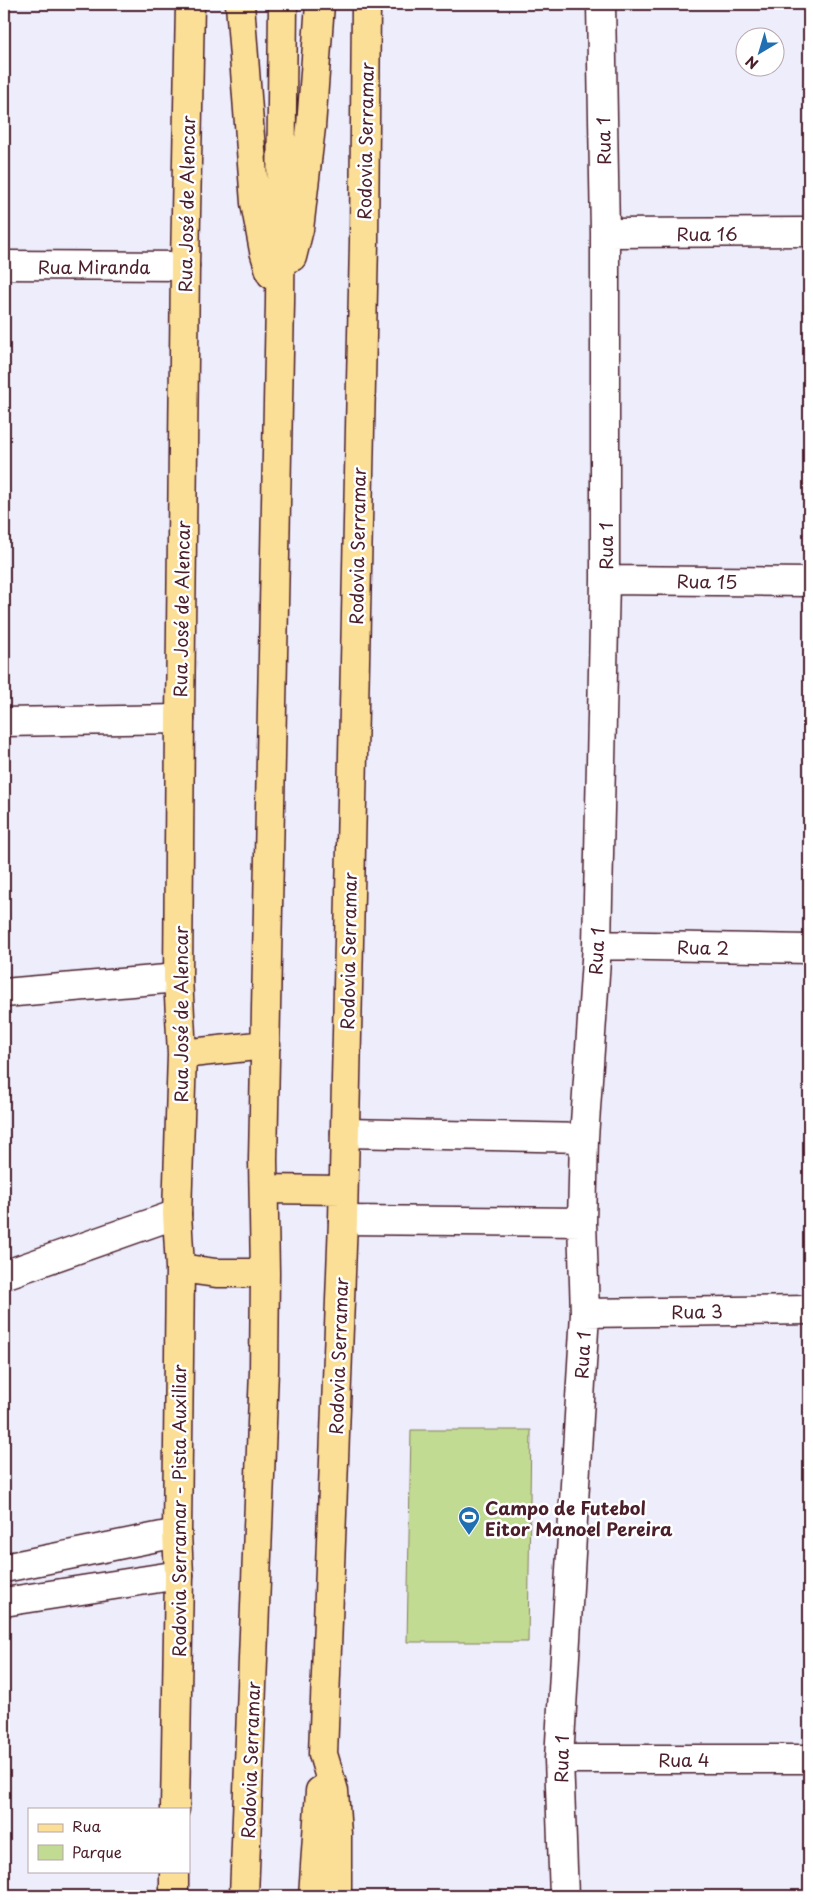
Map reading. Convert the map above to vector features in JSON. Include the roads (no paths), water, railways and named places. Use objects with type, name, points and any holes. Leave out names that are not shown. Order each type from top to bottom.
[{"type":"main road","name":"Rua José de Alencar","points":[[177,1214],[182,1054],[178,978],[185,266],[190,4]]},
{"type":"main road","points":[[240,4],[255,203],[264,251],[280,302]]},
{"type":"main road","name":"Rodovia Serramar","points":[[244,1896],[264,1370],[263,1160],[280,302],[283,4]]},
{"type":"main road","points":[[280,302],[299,229],[311,127],[320,4]]},
{"type":"main road","name":"Rodovia Serramar","points":[[337,1896],[337,1834],[334,1791],[323,1754],[343,1220],[363,262],[366,4]]},
{"type":"main road","points":[[182,1054],[266,1045]]},
{"type":"main road","points":[[264,1189],[343,1190]]},
{"type":"main road","name":"Rodovia Serramar - Pista Auxiliar","points":[[175,1808],[179,1576],[177,1533],[180,1268],[177,1214]]},
{"type":"main road","points":[[180,1268],[216,1272],[265,1273]]},
{"type":"main road","points":[[312,1896],[323,1754]]},
{"type":"main road","points":[[174,1872],[174,1896]]},
{"type":"street","name":"Rua 1","points":[[564,1896],[559,1759],[585,1313],[582,1222],[584,1138],[597,945],[605,580],[605,233],[601,4]]},
{"type":"street","name":"Rua 16","points":[[605,233],[809,232]]},
{"type":"street","name":"Rua Miranda","points":[[4,265],[185,266]]},
{"type":"street","name":"Rua 15","points":[[605,580],[809,582]]},
{"type":"street","points":[[4,722],[180,719]]},
{"type":"street","name":"Rua 2","points":[[597,945],[809,949]]},
{"type":"street","points":[[4,993],[178,978]]},
{"type":"street","points":[[345,1133],[584,1138]]},
{"type":"street","points":[[4,1275],[177,1214]]},
{"type":"street","points":[[343,1220],[582,1222]]},
{"type":"street","name":"Rua 3","points":[[585,1313],[809,1310]]},
{"type":"street","points":[[4,1568],[177,1533]]},
{"type":"street","points":[[4,1602],[179,1576]]},
{"type":"street","name":"Rua 4","points":[[559,1759],[809,1759]]},
{"type":"place","name":"Campo de Futebol Eitor Manoel Pereira","points":[[469,1536]]}]
